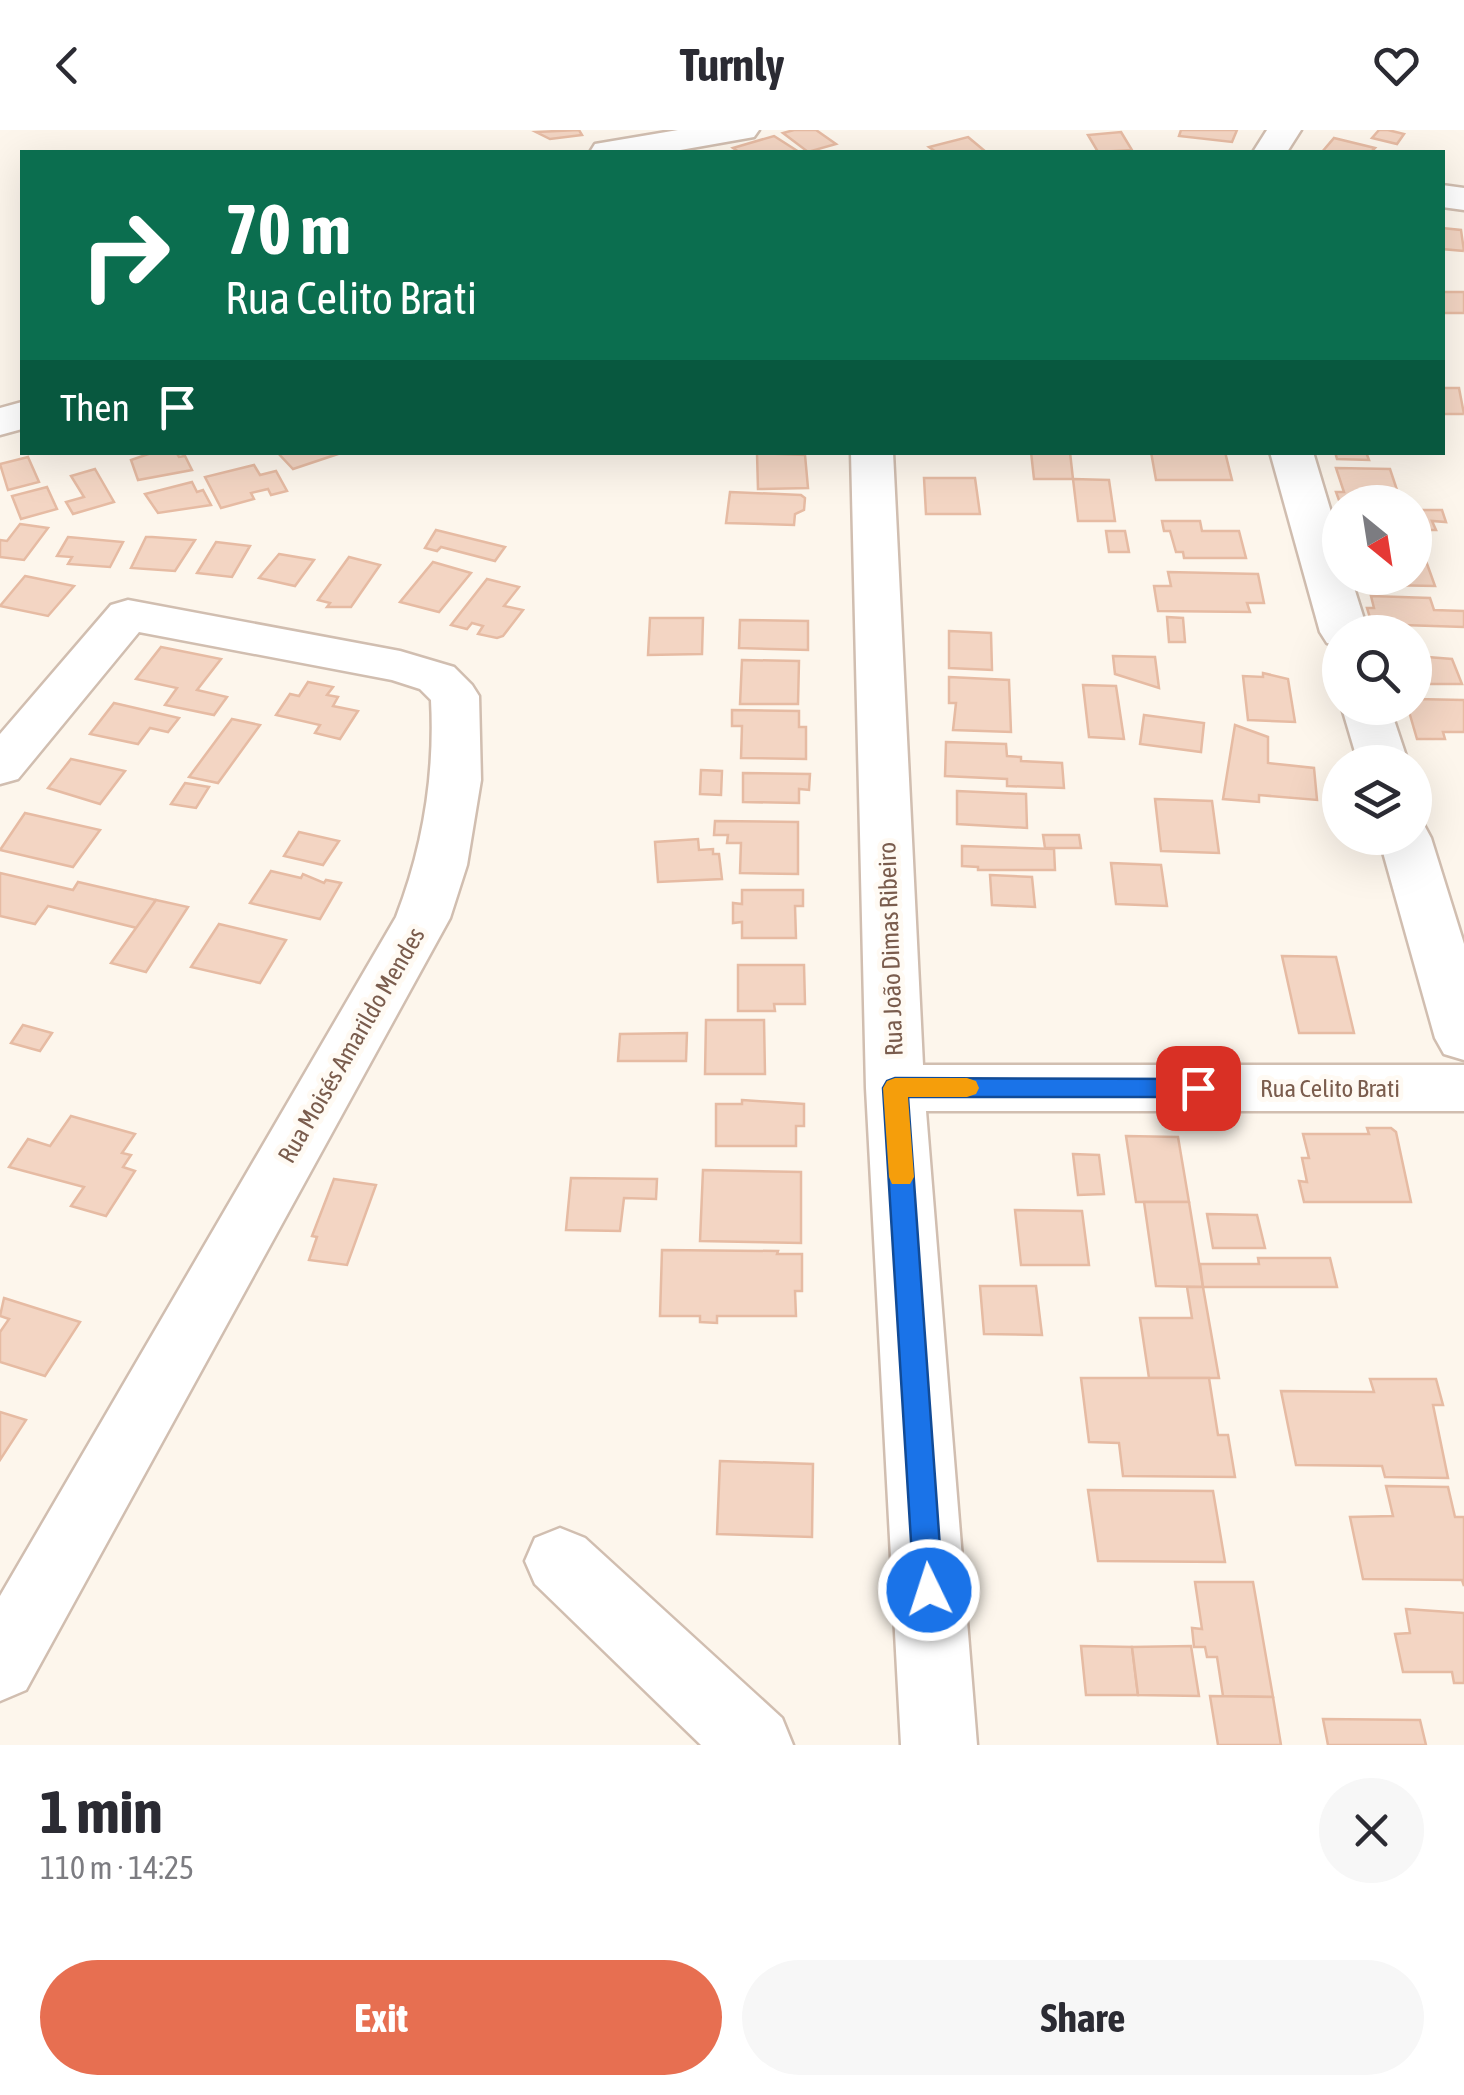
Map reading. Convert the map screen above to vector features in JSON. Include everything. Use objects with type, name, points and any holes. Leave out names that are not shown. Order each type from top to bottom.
[{"type":"street","points":[[623,150],[742,130]]},
{"type":"street","name":"Rua João Dimas Ribeiro","points":[[872,455],[895,1088],[939,1745]]},
{"type":"street","points":[[1292,455],[1339,615]]},
{"type":"street","name":"Rua Moisés Amarildo Mendes","points":[[0,768],[128,615],[400,666],[436,678],[455,696],[457,721],[446,836],[440,878],[424,918],[0,1665]]},
{"type":"street","points":[[1410,855],[1464,1038]]},
{"type":"street","name":"Rua Celito Brati","points":[[895,1088],[1464,1088]]},
{"type":"street","points":[[560,1561],[756,1745]]},
{"type":"building","points":[[579,130],[582,135],[550,139],[536,132]]},
{"type":"building","points":[[816,130],[836,144],[805,150],[783,133]]},
{"type":"building","points":[[1181,130],[1237,130],[1232,142],[1179,136]]},
{"type":"building","points":[[1379,130],[1404,134],[1397,144],[1372,138]]},
{"type":"building","points":[[1121,132],[1132,150],[1097,150],[1088,135]]},
{"type":"building","points":[[774,136],[796,150],[736,150],[733,148]]},
{"type":"building","points":[[968,137],[984,150],[933,150],[929,147]]},
{"type":"building","points":[[1334,138],[1375,148],[1373,150],[1324,150]]},
{"type":"building","points":[[1445,228],[1461,230],[1464,251],[1445,249]]},
{"type":"building","points":[[1445,292],[1464,292],[1464,313],[1445,313]]},
{"type":"building","points":[[1445,388],[1459,388],[1464,414],[1445,414]]},
{"type":"building","points":[[145,455],[185,456],[192,470],[138,480],[131,460]]},
{"type":"building","points":[[280,455],[335,455],[293,469]]},
{"type":"building","points":[[757,455],[805,455],[808,488],[758,489]]},
{"type":"building","points":[[1031,455],[1070,455],[1073,479],[1034,479]]},
{"type":"building","points":[[1152,455],[1226,455],[1232,480],[1156,480]]},
{"type":"building","points":[[1336,455],[1367,455],[1369,460],[1337,459]]},
{"type":"building","points":[[28,457],[39,482],[8,490],[0,464]]},
{"type":"building","points":[[254,465],[260,475],[276,471],[287,491],[271,495],[268,489],[251,493],[254,499],[221,508],[205,477]]},
{"type":"building","points":[[1336,468],[1390,469],[1395,485],[1342,485]]},
{"type":"building","points":[[95,469],[114,502],[73,514],[66,502],[84,497],[71,476]]},
{"type":"building","points":[[924,478],[975,478],[980,514],[926,514]]},
{"type":"building","points":[[1073,479],[1109,480],[1115,521],[1078,521]]},
{"type":"building","points":[[192,482],[197,492],[203,490],[211,505],[158,513],[145,494]]},
{"type":"building","points":[[47,487],[57,509],[21,519],[12,496]]},
{"type":"building","points":[[730,492],[801,495],[805,498],[804,510],[795,514],[794,525],[726,523]]},
{"type":"building","points":[[1432,510],[1442,510],[1446,522],[1432,521]]},
{"type":"building","points":[[1162,521],[1200,521],[1202,531],[1239,531],[1246,558],[1184,558],[1183,552],[1176,552],[1170,531],[1164,531]]},
{"type":"building","points":[[20,524],[48,528],[24,560],[0,557],[0,540],[7,541]]},
{"type":"building","points":[[436,530],[505,547],[495,561],[441,547],[437,551],[425,548]]},
{"type":"building","points":[[1106,531],[1125,531],[1129,552],[1109,552]]},
{"type":"building","points":[[68,537],[123,542],[110,567],[68,564],[72,557],[57,556]]},
{"type":"building","points":[[146,537],[195,540],[175,571],[131,568]]},
{"type":"building","points":[[216,542],[250,546],[232,577],[197,573]]},
{"type":"building","points":[[279,554],[314,560],[295,586],[259,578]]},
{"type":"building","points":[[349,557],[380,565],[351,607],[327,607],[330,603],[318,600]]},
{"type":"building","points":[[433,562],[471,573],[439,612],[400,602]]},
{"type":"building","points":[[1168,572],[1258,574],[1264,603],[1247,603],[1250,612],[1158,611],[1154,586],[1171,586]]},
{"type":"building","points":[[25,576],[74,586],[48,616],[0,606]]},
{"type":"building","points":[[487,579],[519,587],[504,606],[523,610],[503,636],[497,638],[478,634],[483,626],[472,623],[467,629],[451,625]]},
{"type":"building","points":[[1371,596],[1430,598],[1434,610],[1464,611],[1464,627],[1432,626],[1432,615],[1369,615],[1367,608],[1374,608]]},
{"type":"building","points":[[1167,617],[1183,618],[1185,642],[1169,642]]},
{"type":"building","points":[[650,618],[703,618],[702,654],[648,655]]},
{"type":"building","points":[[740,620],[808,621],[808,650],[739,648]]},
{"type":"building","points":[[949,631],[991,633],[992,670],[949,668]]},
{"type":"building","points":[[161,647],[221,659],[197,690],[227,697],[214,715],[165,705],[177,688],[136,679]]},
{"type":"building","points":[[1113,656],[1155,657],[1159,688],[1115,674]]},
{"type":"building","points":[[1432,657],[1452,659],[1462,684],[1432,684]]},
{"type":"building","points":[[742,660],[799,661],[798,704],[740,704]]},
{"type":"building","points":[[1263,673],[1288,679],[1295,722],[1248,720],[1243,676],[1263,677]]},
{"type":"building","points":[[949,677],[1009,680],[1011,732],[953,730],[956,703],[949,703]]},
{"type":"building","points":[[308,682],[333,687],[327,695],[338,697],[333,706],[358,711],[340,739],[315,733],[320,725],[276,715],[290,694],[299,696]]},
{"type":"building","points":[[1083,685],[1116,686],[1124,739],[1089,737]]},
{"type":"building","points":[[1432,699],[1464,700],[1464,732],[1443,732],[1445,739],[1417,739],[1413,725],[1432,725]]},
{"type":"building","points":[[114,703],[179,718],[168,732],[150,728],[138,744],[90,734]]},
{"type":"building","points":[[732,710],[799,711],[799,727],[806,727],[806,759],[741,758],[742,726],[732,726]]},
{"type":"building","points":[[1144,715],[1204,723],[1201,752],[1140,744]]},
{"type":"building","points":[[232,719],[260,725],[218,783],[189,777]]},
{"type":"building","points":[[1235,725],[1268,737],[1268,763],[1314,768],[1317,800],[1259,795],[1259,802],[1223,799]]},
{"type":"building","points":[[946,742],[1006,744],[1007,756],[1021,757],[1021,761],[1062,763],[1064,788],[1007,786],[1007,779],[945,776]]},
{"type":"building","points":[[71,759],[125,771],[100,804],[48,788]]},
{"type":"building","points":[[701,770],[722,771],[721,795],[700,794]]},
{"type":"building","points":[[743,773],[810,774],[809,790],[799,789],[799,803],[743,802]]},
{"type":"building","points":[[185,783],[209,787],[196,808],[171,804]]},
{"type":"building","points":[[957,791],[1026,794],[1027,828],[957,824]]},
{"type":"building","points":[[1155,799],[1212,801],[1219,853],[1161,851]]},
{"type":"building","points":[[25,813],[100,830],[73,867],[0,850]]},
{"type":"building","points":[[715,821],[798,822],[798,874],[740,873],[741,843],[727,843],[728,835],[714,835]]},
{"type":"building","points":[[299,832],[339,841],[323,865],[284,856]]},
{"type":"building","points":[[1043,835],[1079,835],[1081,848],[1045,848]]},
{"type":"building","points":[[698,839],[699,850],[713,849],[713,854],[719,854],[722,879],[658,882],[655,842]]},
{"type":"building","points":[[962,846],[1054,849],[1055,870],[978,870],[962,866]]},
{"type":"building","points":[[1111,863],[1161,865],[1167,906],[1116,904]]},
{"type":"building","points":[[271,871],[341,883],[320,919],[250,903]]},
{"type":"building","points":[[0,873],[73,890],[78,882],[156,900],[137,928],[48,906],[35,924],[0,916]]},
{"type":"building","points":[[990,875],[1032,877],[1035,907],[992,905]]},
{"type":"building","points":[[742,890],[803,890],[803,906],[795,906],[796,938],[742,938],[742,922],[733,923],[733,903],[742,904]]},
{"type":"building","points":[[156,900],[188,907],[146,972],[111,963]]},
{"type":"building","points":[[219,924],[286,940],[260,983],[191,967]]},
{"type":"building","points":[[1282,956],[1336,957],[1354,1033],[1299,1033]]},
{"type":"building","points":[[738,965],[804,965],[805,1004],[774,1004],[775,1011],[738,1011]]},
{"type":"building","points":[[706,1020],[764,1020],[765,1074],[705,1074]]},
{"type":"building","points":[[23,1025],[52,1033],[40,1051],[11,1043]]},
{"type":"building","points":[[687,1033],[686,1061],[618,1061],[620,1034]]},
{"type":"building","points":[[742,1100],[804,1104],[804,1126],[796,1126],[796,1146],[716,1146],[716,1104],[742,1104]]},
{"type":"building","points":[[71,1116],[135,1134],[122,1153],[131,1155],[123,1167],[135,1171],[106,1216],[71,1206],[84,1187],[9,1167],[28,1139],[50,1146]]},
{"type":"building","points":[[1367,1128],[1391,1128],[1396,1132],[1411,1202],[1304,1202],[1299,1181],[1307,1182],[1302,1158],[1309,1158],[1303,1134],[1369,1134]]},
{"type":"building","points":[[1126,1136],[1178,1137],[1189,1202],[1136,1202]]},
{"type":"building","points":[[1073,1154],[1099,1155],[1104,1194],[1078,1195]]},
{"type":"building","points":[[703,1170],[801,1172],[801,1243],[700,1241]]},
{"type":"building","points":[[571,1178],[657,1179],[656,1199],[624,1198],[620,1231],[566,1230]]},
{"type":"building","points":[[334,1179],[376,1185],[347,1265],[309,1260],[317,1237],[312,1236]]},
{"type":"building","points":[[1144,1202],[1189,1202],[1203,1287],[1156,1286]]},
{"type":"building","points":[[1015,1210],[1082,1211],[1089,1265],[1021,1265]]},
{"type":"building","points":[[1207,1214],[1257,1215],[1265,1248],[1213,1248]]},
{"type":"building","points":[[662,1250],[802,1254],[802,1291],[795,1291],[796,1316],[717,1316],[717,1323],[700,1322],[700,1316],[660,1316]]},
{"type":"building","points":[[1258,1258],[1330,1258],[1337,1287],[1203,1287],[1200,1264],[1259,1264]]},
{"type":"building","points":[[980,1286],[1036,1286],[1042,1335],[984,1334]]},
{"type":"building","points":[[1187,1287],[1203,1287],[1219,1378],[1149,1378],[1140,1318],[1192,1318]]},
{"type":"building","points":[[4,1298],[80,1322],[45,1376],[0,1362],[0,1332],[9,1319],[0,1316]]},
{"type":"building","points":[[1081,1378],[1209,1378],[1218,1435],[1228,1435],[1235,1477],[1123,1476],[1119,1443],[1089,1442]]},
{"type":"building","points":[[1370,1379],[1436,1379],[1443,1405],[1433,1405],[1448,1478],[1385,1477],[1382,1466],[1296,1465],[1281,1391],[1374,1392]]},
{"type":"building","points":[[0,1412],[26,1420],[0,1460]]},
{"type":"building","points":[[720,1461],[813,1464],[812,1537],[717,1534]]},
{"type":"building","points":[[1386,1486],[1448,1487],[1455,1517],[1464,1517],[1464,1586],[1462,1580],[1363,1579],[1350,1517],[1393,1516]]},
{"type":"building","points":[[1088,1490],[1213,1491],[1225,1562],[1098,1561]]},
{"type":"building","points":[[1195,1582],[1253,1582],[1273,1697],[1223,1696],[1217,1657],[1207,1657],[1205,1647],[1194,1647],[1192,1628],[1202,1629]]},
{"type":"building","points":[[1406,1609],[1464,1613],[1464,1683],[1454,1683],[1452,1672],[1403,1672],[1395,1634],[1410,1633]]},
{"type":"building","points":[[1081,1646],[1132,1647],[1138,1695],[1086,1695]]},
{"type":"building","points":[[1191,1646],[1199,1696],[1138,1695],[1132,1647]]},
{"type":"building","points":[[1210,1696],[1273,1697],[1281,1745],[1218,1745]]},
{"type":"building","points":[[1323,1719],[1420,1720],[1426,1745],[1328,1745]]},
{"type":"slow traffic","points":[[901,1177],[895,1088],[967,1088]]},
{"type":"route","points":[[929,1590],[895,1088],[1198,1088]]}]
